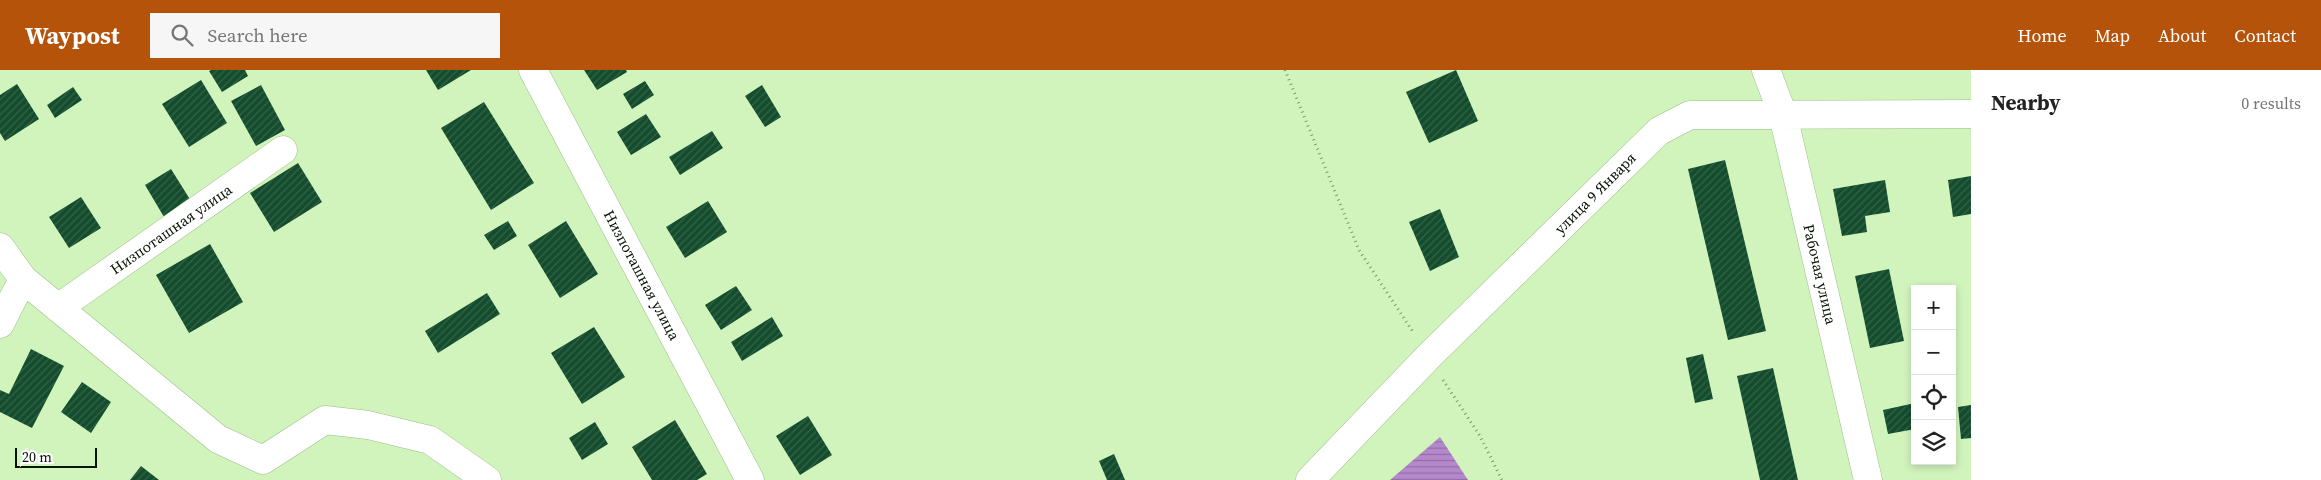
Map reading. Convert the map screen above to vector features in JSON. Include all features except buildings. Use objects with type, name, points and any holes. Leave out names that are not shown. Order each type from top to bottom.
[{"type":"street","name":"Низпоташная улица","points":[[533,70],[750,480]]},
{"type":"street","name":"Рабочая улица","points":[[1766,70],[1783,115],[1868,480]]},
{"type":"street","name":"улица 9 Января","points":[[1310,480],[1429,356],[1659,131],[1690,115],[1971,114]]},
{"type":"street","name":"Низпоташная улица","points":[[58,308],[283,150]]},
{"type":"street","points":[[0,247],[23,279],[256,470],[325,420],[368,424],[430,440],[487,480]]},
{"type":"street","points":[[0,324],[23,279]]},
{"type":"path","points":[[1285,70],[1359,250],[1480,436],[1502,480]]},
{"type":"shaded area","points":[[1440,437],[1468,480],[1390,480]]}]
